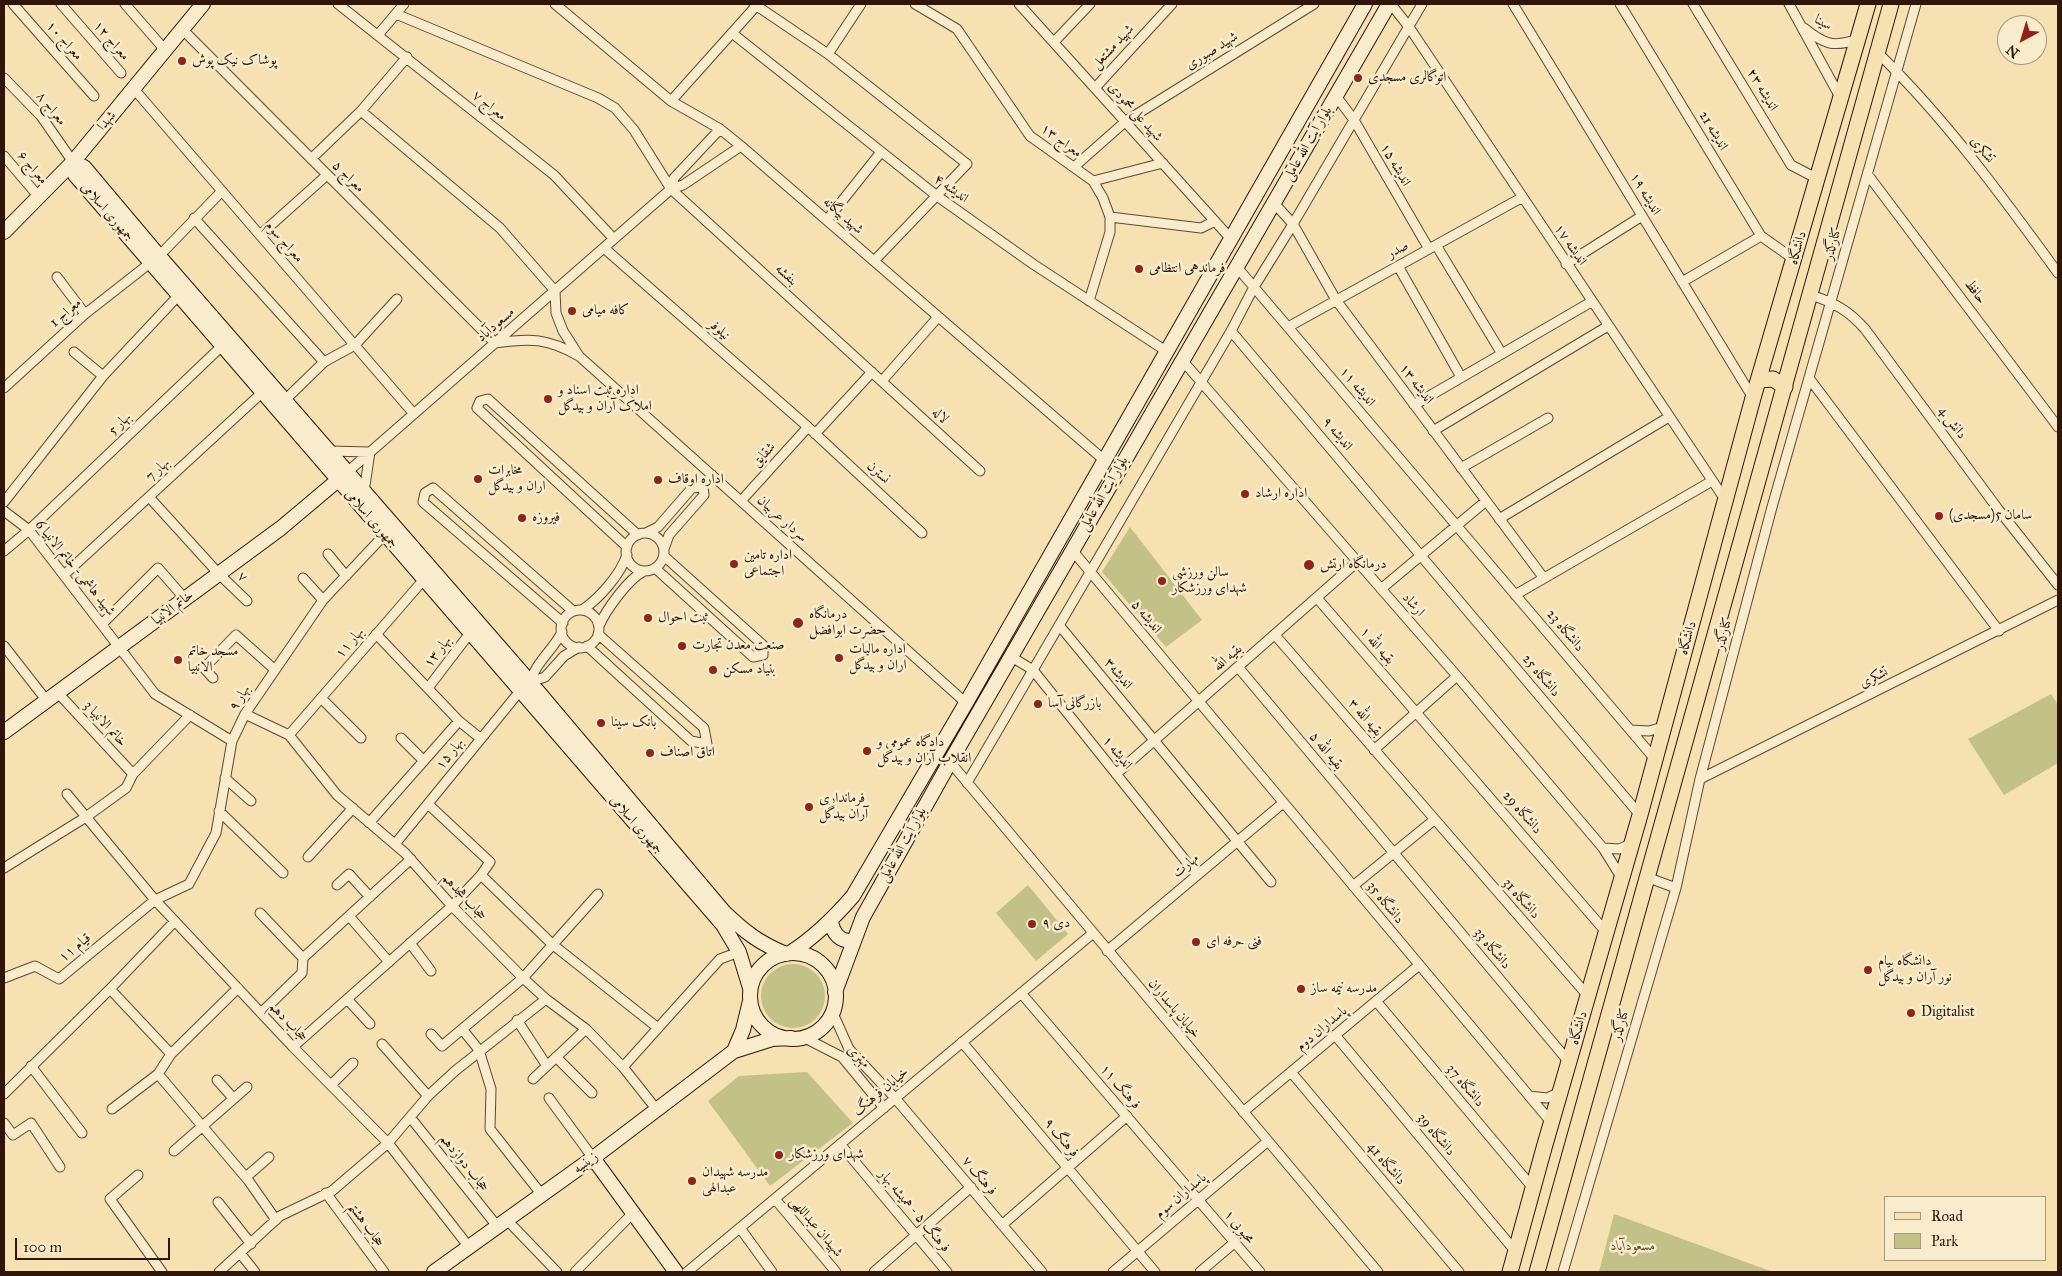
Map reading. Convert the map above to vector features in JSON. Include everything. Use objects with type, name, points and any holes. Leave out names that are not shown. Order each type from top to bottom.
[{"type":"main road","name":"شهدا","points":[[4,232],[73,162],[203,4]]},
{"type":"main road","name":"بلوار آیت‌ الله عاملی","points":[[788,953],[810,939],[831,921],[853,896],[966,703],[1365,4]]},
{"type":"main road","name":"بلوار آیت‌ الله عاملی","points":[[835,992],[863,917],[950,762],[1236,266],[1390,4]]},
{"type":"main road","name":"دانشگاه","points":[[1510,1272],[1551,1122],[1640,815],[1753,398],[1795,260],[1868,4]]},
{"type":"main road","name":"دانشگاه","points":[[1537,1272],[1649,878],[1891,4]]},
{"type":"main road","name":"جمهوری اسلامی","points":[[73,162],[75,175],[155,260],[525,687],[724,912],[750,936],[767,946],[788,953]]},
{"type":"main road","name":"جمهوری اسلامی","points":[[155,260],[178,296],[226,342]]},
{"type":"main road","points":[[1766,354],[1775,365],[1781,366],[1792,361]]},
{"type":"main road","points":[[1759,380],[1773,379],[1785,387]]},
{"type":"main road","name":"جمهوری اسلامی","points":[[267,389],[285,400],[328,451],[343,476],[364,492],[389,530]]},
{"type":"main road","name":"خاتم الانبیا","points":[[4,732],[281,528],[343,476]]},
{"type":"main road","name":"جمهوری اسلامی","points":[[428,575],[470,633],[525,687],[723,925],[739,952],[750,994]]},
{"type":"main road","points":[[831,921],[832,930],[837,937],[847,941],[854,940]]},
{"type":"main road","points":[[788,953],[805,954],[817,960],[826,969],[835,992],[832,1011],[823,1026],[797,1038],[774,1034],[760,1023],[750,994],[754,977],[763,964],[775,956],[788,953]]},
{"type":"main road","name":"زینبیه","points":[[734,1050],[743,1030],[750,994]]},
{"type":"main road","name":"زینبیه","points":[[434,1272],[593,1158],[734,1050],[772,1039],[797,1038]]},
{"type":"main road","points":[[593,1158],[676,1272]]},
{"type":"street","name":"معراج ۱۰","points":[[12,4],[94,96]]},
{"type":"street","name":"معراج ۱۲","points":[[61,4],[121,73]]},
{"type":"street","points":[[125,4],[165,50]]},
{"type":"street","name":"معراج ۷","points":[[338,4],[554,175],[614,239]]},
{"type":"street","points":[[378,35],[404,4]]},
{"type":"street","name":"شهید بیگانه","points":[[556,4],[672,101],[720,129],[741,146],[1104,460]]},
{"type":"street","points":[[672,101],[755,4],[828,54],[967,164],[874,260]]},
{"type":"street","points":[[828,54],[861,4]]},
{"type":"street","name":"معراج ۱۳","points":[[915,4],[957,29],[1030,136],[1093,180],[1104,198],[1110,217],[1110,232],[1089,300]]},
{"type":"street","name":"شهید علی محمودی","points":[[1019,4],[1231,239]]},
{"type":"street","points":[[1054,42],[1090,4]]},
{"type":"street","name":"شهید مشتعل","points":[[1095,88],[1172,4]]},
{"type":"street","name":"شهید صبوری","points":[[1074,167],[1126,121],[1314,4]]},
{"type":"street","name":"اندیشه ۱۷","points":[[1390,4],[1409,26],[1521,198],[1726,502]]},
{"type":"street","points":[[967,784],[1202,382],[1254,287],[1422,4]]},
{"type":"street","name":"اندیشه ۱۹","points":[[1513,4],[1753,398]]},
{"type":"street","name":"اندیشه 21","points":[[1620,4],[1761,236],[1795,260]]},
{"type":"street","name":"اندیشه ۲۳","points":[[1693,4],[1791,165],[1818,179]]},
{"type":"street","name":"سینا","points":[[1789,4],[1801,27],[1820,40],[1841,45],[1858,39]]},
{"type":"street","name":"کنارگذر","points":[[1563,1272],[1676,888],[1700,779],[1772,507],[1916,4]]},
{"type":"street","name":"بنفشه","points":[[396,14],[598,98],[615,108],[634,130],[671,190],[882,381]]},
{"type":"street","points":[[1801,27],[1840,97]]},
{"type":"street","name":"معراج ۵","points":[[182,29],[495,343]]},
{"type":"street","name":"اندیشه ۴","points":[[732,33],[937,196],[1166,351]]},
{"type":"street","name":"تشکری","points":[[1877,52],[1940,119],[2011,208],[2058,273]]},
{"type":"street","points":[[311,159],[361,111],[407,57]]},
{"type":"street","name":"معراج ۸","points":[[4,78],[42,116],[73,162]]},
{"type":"street","name":"معراج سوم","points":[[134,88],[414,414]]},
{"type":"street","name":"اندیشه ۱۵","points":[[1336,96],[1354,120],[1432,247],[1502,354]]},
{"type":"street","points":[[361,111],[500,228],[555,291],[556,313],[563,332],[579,356]]},
{"type":"street","name":"مسعودآباد","points":[[671,190],[674,178],[720,129]]},
{"type":"street","name":"مسعودآباد","points":[[343,476],[671,190],[683,186],[741,146]]},
{"type":"street","points":[[827,220],[881,152]]},
{"type":"street","name":"معراج ۶","points":[[4,156],[39,197]]},
{"type":"street","points":[[1093,180],[1163,163]]},
{"type":"street","points":[[260,234],[327,175]]},
{"type":"street","name":"حافظ","points":[[1868,175],[2058,427]]},
{"type":"street","name":"معراج 1","points":[[4,388],[84,314],[155,260],[222,191]]},
{"type":"street","name":"صدر","points":[[1288,327],[1521,198]]},
{"type":"street","name":"اندیشه ۱۳","points":[[1274,203],[1293,224],[1336,300],[1543,577]]},
{"type":"street","points":[[1566,264],[1642,216]]},
{"type":"street","points":[[1110,217],[1201,228],[1215,221]]},
{"type":"street","points":[[194,218],[324,362]]},
{"type":"street","points":[[1682,282],[1761,236]]},
{"type":"street","name":"نیلوفر","points":[[604,248],[811,430]]},
{"type":"street","name":"اندیشه ۱۱","points":[[1236,266],[1457,525]]},
{"type":"street","points":[[1398,266],[1461,377]]},
{"type":"street","points":[[57,277],[84,314]]},
{"type":"street","name":"دانش 4","points":[[1810,295],[1831,301],[1851,314],[1865,329],[1998,509],[2058,585]]},
{"type":"street","points":[[4,502],[103,376],[178,296]]},
{"type":"street","points":[[285,400],[324,362],[355,345],[397,299]]},
{"type":"street","points":[[1414,405],[1591,302]]},
{"type":"street","points":[[882,381],[938,317]]},
{"type":"street","points":[[1433,431],[1608,326]]},
{"type":"street","name":"اندیشه ۹","points":[[1231,331],[1421,556]]},
{"type":"street","points":[[495,343],[524,339],[556,343],[579,356]]},
{"type":"street","name":"بهار 5","points":[[4,551],[29,530],[226,342]]},
{"type":"street","points":[[74,352],[103,376]]},
{"type":"street","name":"سردار عربیان","points":[[579,356],[966,703]]},
{"type":"street","name":"ارشاد","points":[[1182,360],[1457,676],[1602,848],[1621,877]]},
{"type":"street","name":"شقایق","points":[[741,501],[872,372]]},
{"type":"street","points":[[1809,378],[1999,631]]},
{"type":"street","name":"لاله","points":[[882,381],[980,471]]},
{"type":"street","name":"بهار 7","points":[[64,575],[267,389]]},
{"type":"street","points":[[644,571],[633,566],[627,551],[477,408],[480,401],[488,399],[642,534],[658,538],[664,552],[763,645],[763,654],[754,657],[655,568]]},
{"type":"street","points":[[1499,519],[1670,417]]},
{"type":"street","points":[[1461,468],[1548,418]]},
{"type":"street","name":"نسترن","points":[[811,430],[922,533]]},
{"type":"street","points":[[328,451],[370,452],[364,492]]},
{"type":"street","points":[[525,687],[534,669],[555,646],[568,614],[590,605],[623,566],[627,551],[642,534],[658,527],[692,488],[703,487],[712,476]]},
{"type":"street","points":[[1516,594],[1712,480]]},
{"type":"street","points":[[525,687],[544,677],[564,656],[583,647],[599,630],[603,617],[636,575],[655,568],[664,552],[669,534],[704,495],[703,487]]},
{"type":"street","points":[[433,488],[578,611],[593,615],[599,630],[704,728],[707,744],[692,742],[583,647],[568,642],[562,627],[423,502],[425,493],[433,488]]},
{"type":"street","name":"۷","points":[[149,497],[219,574],[247,601]]},
{"type":"street","points":[[1381,589],[1486,500]]},
{"type":"street","name":"شهید هاشمی- خاتم الانبیا 6","points":[[4,511],[29,530],[155,694],[232,741]]},
{"type":"street","name":"دانشگاه 23","points":[[1457,525],[1654,758]]},
{"type":"street","name":"بهار ۹","points":[[155,900],[188,884],[216,833],[232,741],[245,714],[274,669],[324,600],[389,530]]},
{"type":"street","name":"اندیشه ۵","points":[[1072,550],[1199,702]]},
{"type":"street","points":[[328,554],[346,576]]},
{"type":"street","name":"دانشگاه 25","points":[[1421,556],[1640,815]]},
{"type":"street","name":"بقیه الله","points":[[1116,774],[1358,562]]},
{"type":"street","points":[[102,624],[158,568],[185,599]]},
{"type":"street","name":"بهار ۱۱","points":[[289,735],[428,575]]},
{"type":"street","points":[[303,578],[324,600]]},
{"type":"street","name":"بقیه الله ۱","points":[[1317,598],[1416,713]]},
{"type":"street","name":"تشکری","points":[[1700,779],[2058,600]]},
{"type":"street","name":"اندیشه۳","points":[[1059,626],[1272,882]]},
{"type":"street","name":"بهار ۱۳","points":[[428,688],[470,633]]},
{"type":"street","points":[[376,634],[459,721],[480,738]]},
{"type":"street","points":[[213,678],[204,668],[236,635],[274,669]]},
{"type":"street","name":"بقیه الله ۳","points":[[1274,635],[1434,820]]},
{"type":"street","name":"خاتم الانبیا 3","points":[[4,646],[52,697],[133,774]]},
{"type":"street","name":"اندیشه ۱","points":[[1010,656],[1033,670],[1197,875]]},
{"type":"street","name":"بقیه الله ۵","points":[[1238,667],[1393,853]]},
{"type":"street","points":[[1374,750],[1457,676]]},
{"type":"street","name":"بهار ۱۵","points":[[395,844],[480,738],[525,687]]},
{"type":"street","points":[[320,698],[361,738]]},
{"type":"street","name":"دانشگاه 35","points":[[1199,702],[1418,966],[1551,1122]]},
{"type":"street","name":"دانشگاه 29","points":[[1416,713],[1606,932]]},
{"type":"street","name":"حجاب هجدهم","points":[[245,714],[289,735],[337,794],[395,844],[452,906],[523,978],[546,999],[586,1029],[623,1067],[657,1110]]},
{"type":"street","points":[[4,868],[126,788],[133,774],[190,715]]},
{"type":"street","points":[[369,823],[459,721]]},
{"type":"street","points":[[1631,730],[1649,731],[1663,727]]},
{"type":"street","points":[[401,738],[424,761]]},
{"type":"street","name":"خیابان پاسداران","points":[[950,762],[1092,934],[1378,1272]]},
{"type":"street","points":[[225,778],[251,801]]},
{"type":"street","name":"حجاب دهم","points":[[67,794],[155,900],[293,1047],[388,1143],[469,1247]]},
{"type":"street","name":"مهارت","points":[[1107,951],[1284,803]]},
{"type":"street","points":[[293,1047],[452,906],[482,875],[490,862],[428,804]]},
{"type":"street","points":[[308,857],[353,808]]},
{"type":"street","points":[[219,811],[284,873]]},
{"type":"street","points":[[1353,886],[1434,820]]},
{"type":"street","name":"دانشگاه 31","points":[[1434,820],[1588,996]]},
{"type":"street","points":[[1602,848],[1619,850],[1631,844]]},
{"type":"street","name":"دانشگاه 33","points":[[1393,853],[1569,1062]]},
{"type":"street","points":[[261,1013],[302,973],[303,958],[410,859]]},
{"type":"street","points":[[337,885],[349,874],[370,896]]},
{"type":"street","points":[[482,875],[552,944],[658,1028]]},
{"type":"street","points":[[1649,878],[1676,888]]},
{"type":"street","points":[[431,1034],[442,1046],[523,978],[598,894]]},
{"type":"street","name":"قیام ۱۱","points":[[4,978],[35,966],[58,979],[155,900]]},
{"type":"street","points":[[260,913],[303,958]]},
{"type":"street","points":[[349,916],[388,962]]},
{"type":"street","points":[[4,1094],[110,989],[175,921]]},
{"type":"street","name":"خیابان فرهنگ","points":[[687,1272],[1092,934]]},
{"type":"street","points":[[410,943],[431,971]]},
{"type":"street","points":[[623,1067],[720,959],[739,952]]},
{"type":"street","name":"پاسداران دوم","points":[[1243,1112],[1418,966]]},
{"type":"street","points":[[112,1109],[158,1074],[171,1054],[238,988]]},
{"type":"street","points":[[110,989],[171,1054]]},
{"type":"street","name":"فرهنگ ۱۱","points":[[1021,993],[1198,1200]]},
{"type":"street","points":[[347,999],[370,1024]]},
{"type":"street","points":[[219,1272],[276,1220],[326,1193],[388,1143],[428,1096],[479,1050],[546,999]]},
{"type":"street","name":"دانشگاه 37","points":[[1376,1001],[1533,1188]]},
{"type":"street","name":"مهتری","points":[[832,1011],[849,1049],[896,1098]]},
{"type":"street","points":[[517,1020],[547,1066]]},
{"type":"street","points":[[462,1029],[479,1050],[491,1088],[490,1129],[542,1195]]},
{"type":"street","points":[[533,1079],[586,1029]]},
{"type":"street","name":"دانشگاه 39","points":[[1335,1035],[1516,1252]]},
{"type":"street","name":"مهتری","points":[[797,1038],[842,1057],[884,1108]]},
{"type":"street","name":"فرهنگ ۹","points":[[962,1042],[1156,1272]]},
{"type":"street","points":[[382,1044],[428,1096]]},
{"type":"street","points":[[556,1058],[592,1093]]},
{"type":"street","points":[[331,1085],[353,1063]]},
{"type":"street","points":[[31,1066],[82,1133]]},
{"type":"street","name":"دانشگاه 41","points":[[1291,1072],[1459,1272]]},
{"type":"street","points":[[158,1074],[248,1180],[276,1220]]},
{"type":"street","points":[[216,1080],[232,1098]]},
{"type":"street","points":[[174,1151],[246,1087]]},
{"type":"street","points":[[1528,1096],[1547,1098],[1560,1092]]},
{"type":"street","points":[[548,1098],[593,1158]]},
{"type":"street","name":"فرهنگ ۷","points":[[896,1098],[1042,1272]]},
{"type":"street","points":[[1002,1225],[1127,1116]]},
{"type":"street","name":"حجاب دوازدهم","points":[[410,1118],[502,1223],[557,1272]]},
{"type":"street","points":[[4,1123],[13,1135],[31,1123],[60,1167]]},
{"type":"street","name":"پاسداران سوم","points":[[1113,1272],[1268,1141]]},
{"type":"street","name":"فرهنگ ۵ - همیشه بهار","points":[[840,1144],[947,1272]]},
{"type":"street","points":[[248,1180],[246,1177],[269,1157]]},
{"type":"street","points":[[138,1175],[110,1199],[162,1272]]},
{"type":"street","points":[[874,1272],[971,1187]]},
{"type":"street","name":"حجاب هشتم","points":[[326,1193],[384,1272]]},
{"type":"street","name":"شهیدان عبداللهی","points":[[775,1199],[836,1272]]},
{"type":"street","name":"محبوبی ۱","points":[[1198,1200],[1260,1272]]},
{"type":"street","points":[[218,1202],[251,1244]]},
{"type":"street","points":[[575,1272],[634,1212]]},
{"type":"street","points":[[740,1228],[772,1272]]},
{"type":"street","points":[[1200,1272],[1234,1243]]},
{"type":"street","points":[[240,1253],[255,1272]]},
{"type":"green space","points":[[1130,527],[1202,620],[1166,647],[1102,572]]},
{"type":"green space","points":[[2051,694],[2058,705],[2058,763],[2004,795],[1968,739]]},
{"type":"green space","name":"۹ دی","points":[[1028,885],[1068,934],[1036,961],[996,913]]},
{"type":"green space","points":[[793,964],[811,970],[819,978],[825,996],[819,1014],[811,1022],[793,1028],[775,1022],[767,1014],[761,996],[767,978],[775,970]]},
{"type":"green space","name":"شهدای ورزشکار","points":[[807,1072],[853,1123],[770,1186],[708,1101],[739,1076]]},
{"type":"green space","name":"مسعودآباد","points":[[1614,1214],[1773,1272],[1599,1272]]},
{"type":"place","name":"پوشاک نیک پوش","points":[[182,61]]},
{"type":"place","name":"اتوگالری مسجدی","points":[[1358,78]]},
{"type":"place","name":"فرماندهی انتظامی","points":[[1139,269]]},
{"type":"place","name":"کافه میامی","points":[[572,311]]},
{"type":"place","name":"اداره ثبت اسناد و املاک آران و بیدگل","points":[[548,399]]},
{"type":"place","name":"مخابرات اران و بیدگل","points":[[478,479]]},
{"type":"place","name":"اداره اوقاف","points":[[658,480]]},
{"type":"place","name":"اداره ارشاد","points":[[1245,494]]},
{"type":"place","name":"سامان 5(مسجدی)","points":[[1939,516]]},
{"type":"place","name":"فیروزه","points":[[522,518]]},
{"type":"place","name":"اداره تامین اجتماعی","points":[[734,564]]},
{"type":"place","name":"درمانگاه ارتش","points":[[1309,565]]},
{"type":"place","name":"سالن ورزشی شهدای ورزشکار","points":[[1162,581]]},
{"type":"place","name":"ثبت احوال","points":[[648,618]]},
{"type":"place","name":"درمانگاه حضرت ابوافضل","points":[[798,623]]},
{"type":"place","name":"صنعت معدن تجارت","points":[[682,646]]},
{"type":"place","name":"اداره مالیات اران و بیدگل","points":[[839,658]]},
{"type":"place","name":"مسجد خاتم الانبیا","points":[[178,660]]},
{"type":"place","name":"بنیاد مسکن","points":[[713,670]]},
{"type":"place","name":"بازرگانی آسا","points":[[1038,704]]},
{"type":"place","name":"بانک سینا","points":[[601,723]]},
{"type":"place","name":"دادگاه عمومی و انقلاب آران و بیدگل","points":[[867,751]]},
{"type":"place","name":"اتاق اصناف","points":[[650,753]]},
{"type":"place","name":"فرمانداری آران بیدگل","points":[[809,807]]},
{"type":"place","name":"۹ دی","points":[[1032,924]]},
{"type":"place","name":"فنی حرفه ای","points":[[1196,942]]},
{"type":"place","name":"دانشگاه پیام نور آران و بیدگل","points":[[1868,970]]},
{"type":"place","name":"مدرسه نیمه ساز","points":[[1301,989]]},
{"type":"place","name":"Digitalist","points":[[1911,1013]]},
{"type":"place","name":"شهدای ورزشکار","points":[[779,1155]]},
{"type":"place","name":"مدرسه شهیدان عبدالهی","points":[[692,1181]]}]
